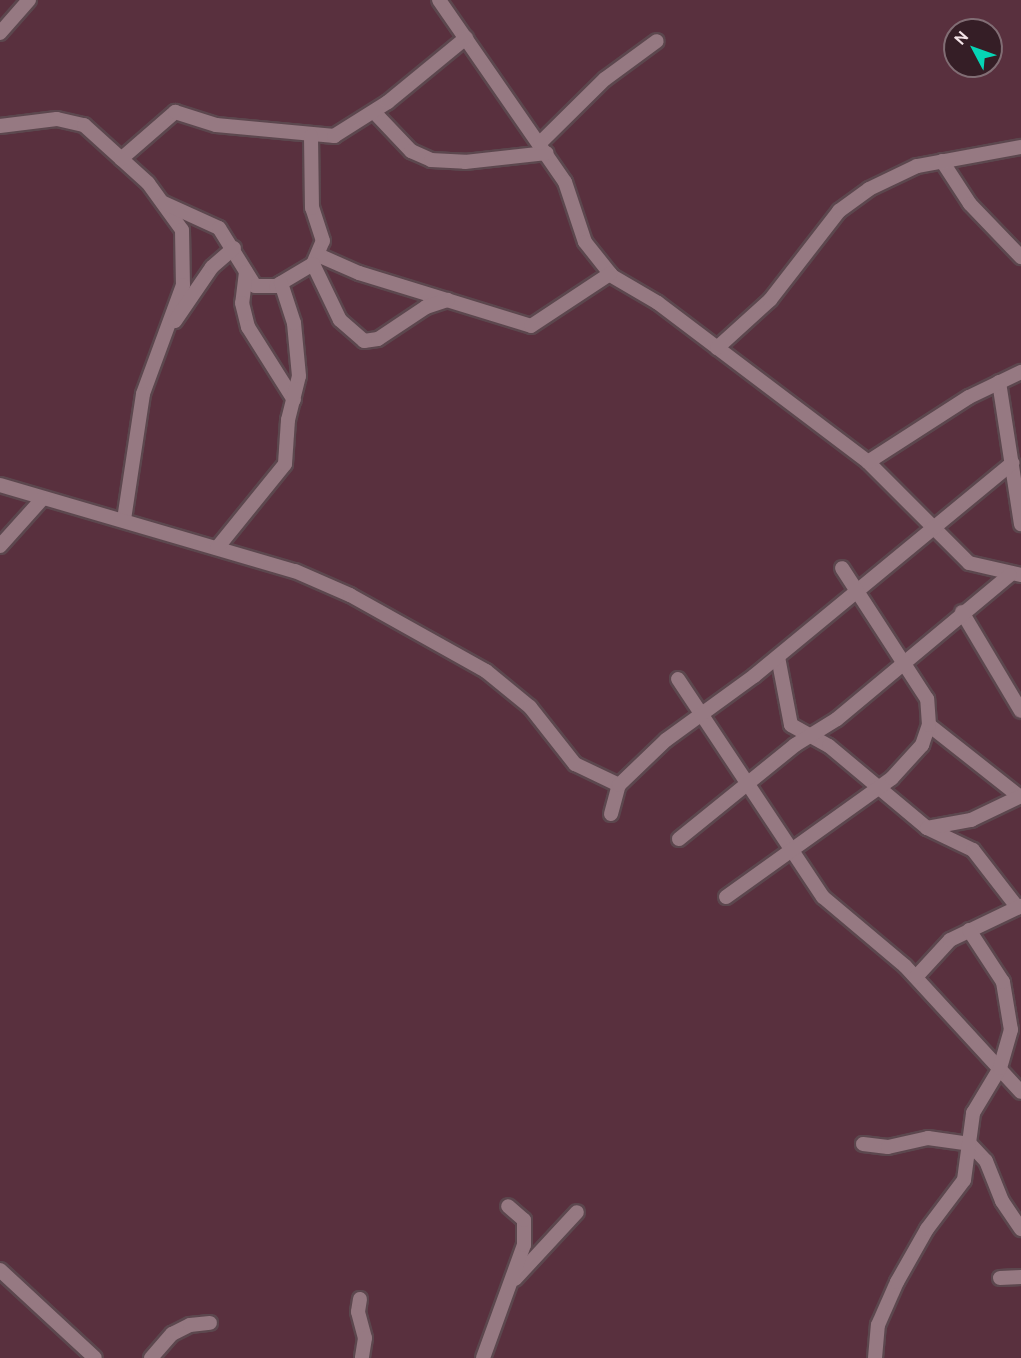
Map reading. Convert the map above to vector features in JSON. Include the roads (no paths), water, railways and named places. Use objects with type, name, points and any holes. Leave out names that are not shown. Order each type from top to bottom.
[{"type":"street","points":[[0,33],[29,0]]},
{"type":"street","points":[[439,0],[565,182],[590,252],[610,274],[658,303],[868,462],[969,563],[1015,575]]},
{"type":"street","points":[[121,159],[175,112],[216,125],[249,125],[311,136],[334,136],[374,112],[466,38]]},
{"type":"street","points":[[374,112],[411,151],[431,160],[465,162],[543,148],[606,79],[657,41]]},
{"type":"street","points":[[0,126],[70,119],[93,132],[164,203],[182,230],[184,272],[143,394],[124,520]]},
{"type":"street","points":[[311,136],[312,208],[322,236],[316,259],[340,320],[364,341],[378,339],[426,307],[448,300]]},
{"type":"street","points":[[717,348],[770,300],[839,211],[894,176],[942,161],[1021,147]]},
{"type":"street","points":[[942,161],[970,204],[1021,257]]},
{"type":"street","points":[[164,203],[206,219],[234,248],[246,272],[260,289],[281,283],[316,259]]},
{"type":"street","points":[[164,337],[205,277],[234,248]]},
{"type":"street","points":[[316,259],[534,325],[610,274]]},
{"type":"street","points":[[246,272],[242,303],[248,327],[294,400]]},
{"type":"street","points":[[217,548],[282,471],[299,376],[294,323],[281,283]]},
{"type":"street","points":[[868,462],[999,382],[1021,372]]},
{"type":"street","points":[[999,382],[1021,524]]},
{"type":"street","points":[[611,814],[619,785],[666,740],[705,714],[778,657],[1012,463]]},
{"type":"street","points":[[0,485],[124,520],[319,580],[444,645],[519,696],[575,764],[619,785]]},
{"type":"street","points":[[0,546],[42,498]]},
{"type":"street","points":[[726,897],[879,788],[915,754],[930,725],[927,699],[842,568]]},
{"type":"street","points":[[679,839],[747,782],[808,736],[837,719],[963,612],[1015,575]]},
{"type":"street","points":[[963,612],[1021,711]]},
{"type":"street","points":[[778,657],[786,716],[808,736],[829,746],[927,828],[973,850],[1019,907],[950,940],[916,977]]},
{"type":"street","points":[[678,679],[705,714],[792,851],[838,913],[916,977],[1021,1092]]},
{"type":"street","points":[[927,828],[971,820],[1020,796],[930,725]]},
{"type":"street","points":[[875,1358],[874,1337],[885,1307],[917,1245],[964,1180],[976,1104],[1000,1068],[1011,1030],[1010,1000],[998,970],[969,930]]},
{"type":"street","points":[[863,1144],[888,1147],[928,1138],[970,1144],[986,1161],[1002,1201],[1021,1229]]},
{"type":"street","points":[[483,1358],[514,1281],[526,1228],[521,1215],[508,1206]]},
{"type":"street","points":[[514,1281],[577,1212]]},
{"type":"street","points":[[0,1270],[95,1358]]},
{"type":"street","points":[[1000,1278],[1021,1277]]},
{"type":"street","points":[[360,1299],[358,1312],[365,1338],[362,1358]]},
{"type":"street","points":[[151,1358],[172,1334],[190,1325],[210,1323]]}]
